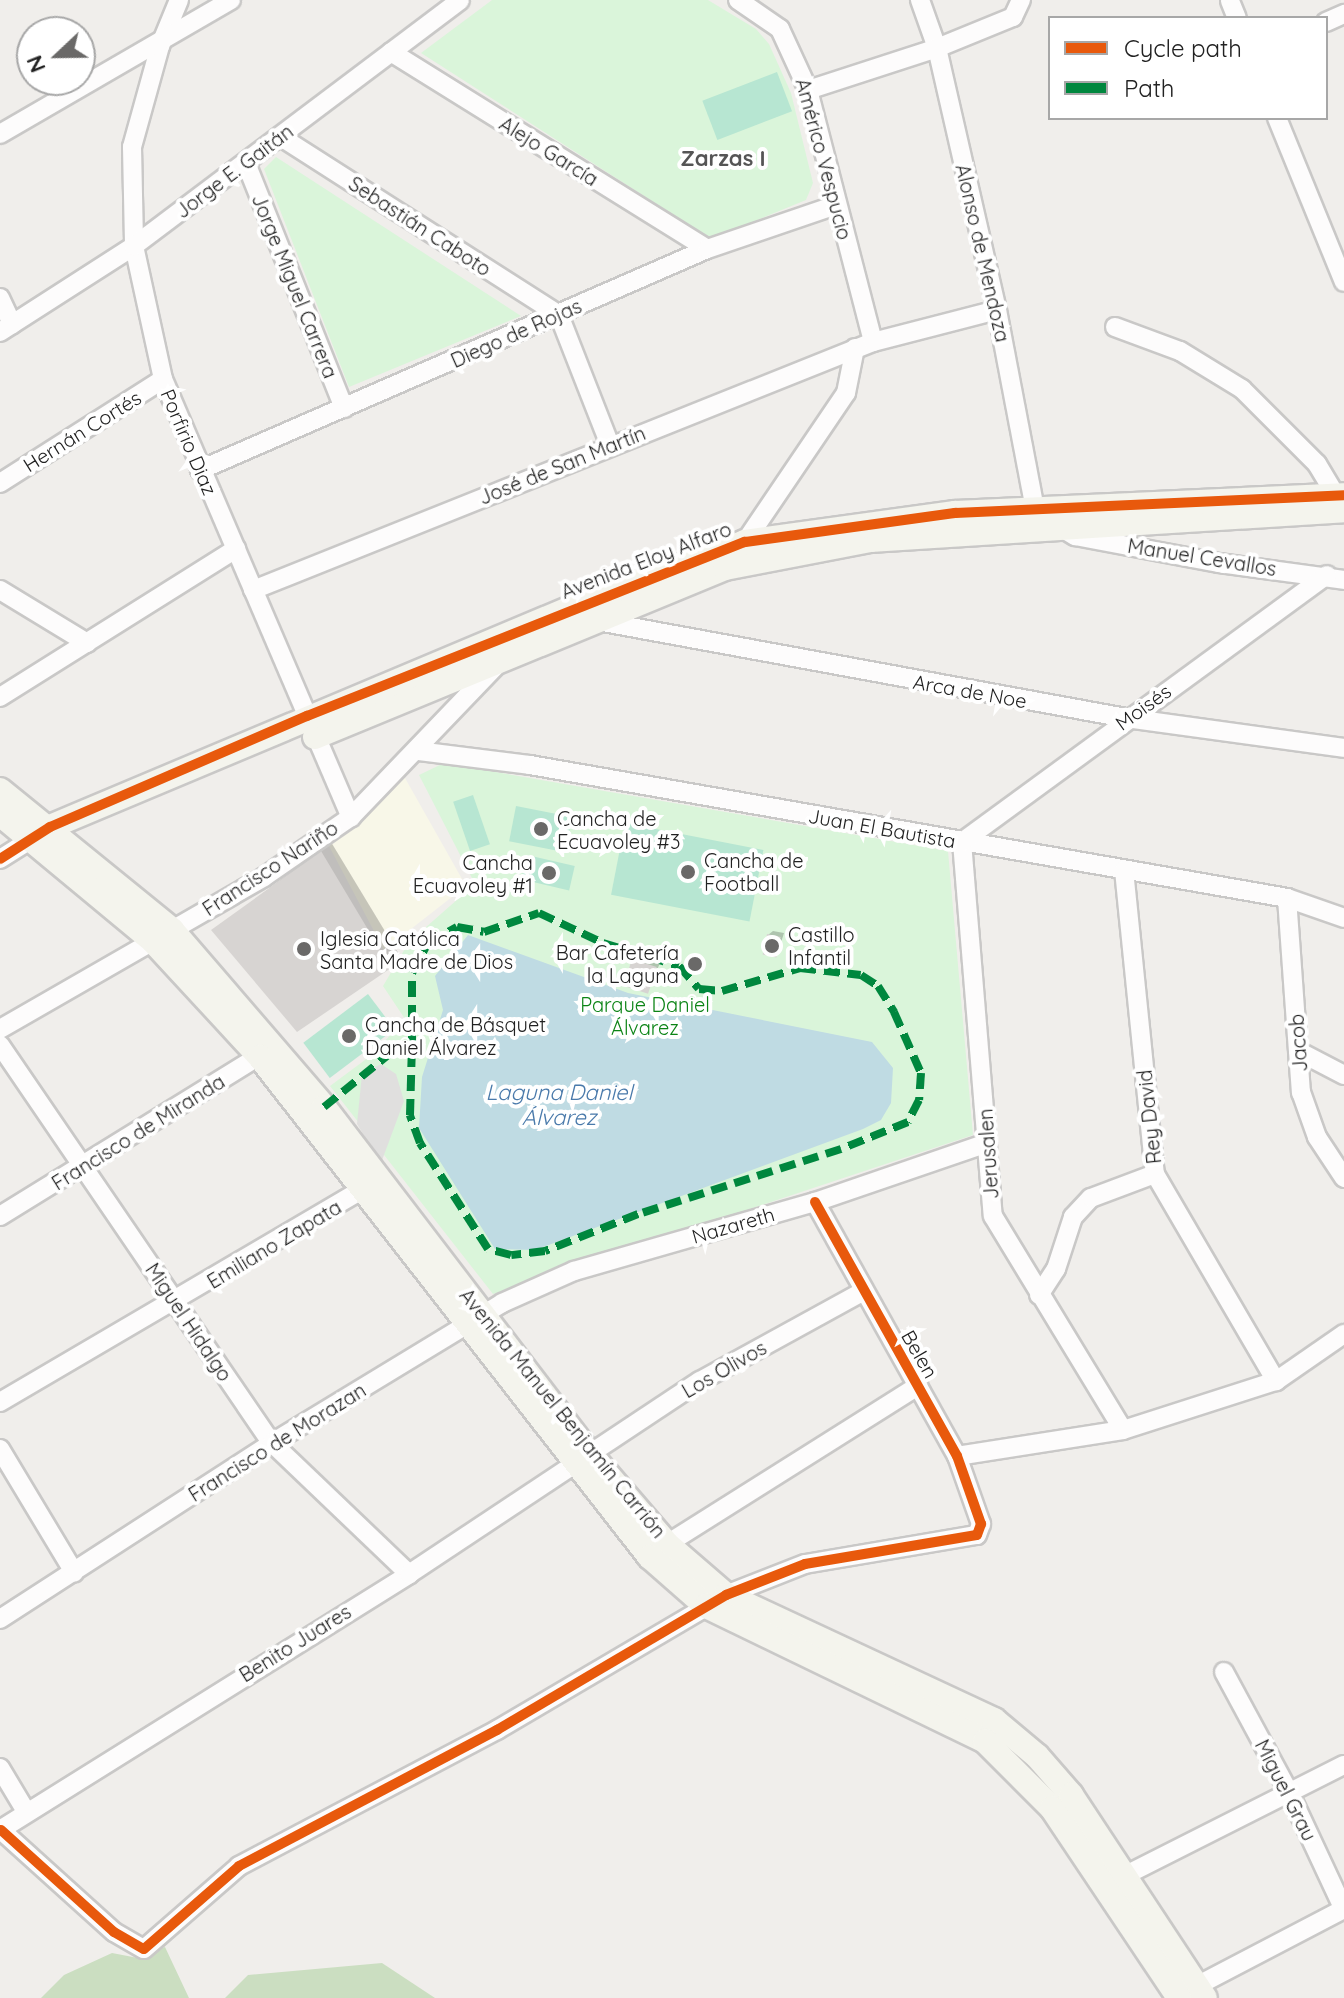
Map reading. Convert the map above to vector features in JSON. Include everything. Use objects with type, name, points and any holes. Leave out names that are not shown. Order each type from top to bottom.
[{"type":"street","name":"Porfirio Diaz","points":[[179,0],[160,46],[132,147],[134,246],[163,379],[351,817]]},
{"type":"street","points":[[0,134],[160,46],[231,0]]},
{"type":"street","name":"Jorge E. Gaitán","points":[[6,328],[134,246],[460,0]]},
{"type":"street","name":"Américo Vespucio","points":[[738,0],[780,29],[808,90],[836,205],[864,345],[846,393],[745,542]]},
{"type":"street","name":"Alonso de Mendoza","points":[[920,0],[937,48],[997,310],[1035,510]]},
{"type":"street","points":[[808,90],[937,48],[1013,17],[1021,0]]},
{"type":"street","name":"Alejo García","points":[[391,52],[707,249]]},
{"type":"street","points":[[1278,120],[1344,282]]},
{"type":"street","name":"Sebastián Caboto","points":[[281,137],[559,315]]},
{"type":"street","name":"Jorge Miguel Carrera","points":[[246,163],[344,408]]},
{"type":"street","name":"Diego de Rojas","points":[[200,470],[707,249],[836,205]]},
{"type":"street","points":[[0,298],[6,328]]},
{"type":"street","name":"José de San Martín","points":[[253,590],[864,345],[997,310]]},
{"type":"street","points":[[559,315],[610,445]]},
{"type":"street","points":[[1115,327],[1180,351],[1242,389],[1317,464],[1342,503]]},
{"type":"street","name":"Hernán Cortés","points":[[0,483],[163,379]]},
{"type":"street","name":"Avenida Eloy Alfaro","points":[[42,832],[311,726],[503,659],[725,568],[870,540],[1062,518],[1342,503]]},
{"type":"street","name":"Avenida Eloy Alfaro","points":[[311,726],[533,624],[745,542],[955,513],[1035,510],[1062,518]]},
{"type":"street","name":"Manuel Cevallos","points":[[1062,518],[1075,536],[1219,563],[1336,578]]},
{"type":"street","points":[[0,697],[236,549]]},
{"type":"street","name":"Moisés","points":[[962,842],[1126,718],[1336,578]]},
{"type":"street","points":[[0,590],[87,643]]},
{"type":"street","name":"Arca de Noe","points":[[598,621],[1126,718],[1295,737],[1344,748]]},
{"type":"street","name":"Francisco Nariño","points":[[0,1029],[264,877],[351,817],[418,751],[533,624]]},
{"type":"street","name":"Juan El Bautista","points":[[418,751],[530,765],[1287,898],[1344,918]]},
{"type":"street","name":"Avenida Manuel Benjamín Carrión","points":[[0,790],[42,832],[162,936],[267,1052],[372,1184],[581,1459],[650,1557],[716,1600],[994,1720],[1037,1756],[1190,1994]]},
{"type":"street","name":"Avenida Manuel Benjamín Carrión","points":[[0,814],[42,832]]},
{"type":"street","points":[[0,859],[42,832]]},
{"type":"street","name":"Jerusalen","points":[[962,842],[993,1216],[1123,1430]]},
{"type":"street","name":"Rey David","points":[[1124,870],[1155,1174],[1276,1381]]},
{"type":"street","name":"Jacob","points":[[1287,898],[1301,1092],[1317,1137],[1344,1178]]},
{"type":"street","name":"Miguel Hidalgo","points":[[0,1045],[272,1443],[409,1574]]},
{"type":"street","points":[[1298,1051],[1344,1075]]},
{"type":"street","name":"Francisco de Miranda","points":[[0,1216],[85,1167],[267,1052]]},
{"type":"street","name":"Nazareth","points":[[474,1320],[574,1271],[815,1202],[987,1143]]},
{"type":"street","points":[[1039,1295],[1056,1269],[1073,1217],[1091,1198],[1155,1174]]},
{"type":"street","name":"Emiliano Zapata","points":[[0,1402],[175,1304],[372,1184]]},
{"type":"street","name":"Belen","points":[[716,1600],[805,1564],[977,1535],[981,1530],[957,1456],[862,1292],[815,1202]]},
{"type":"street","name":"Los Olivos","points":[[581,1459],[700,1381],[862,1292]]},
{"type":"street","name":"Francisco de Morazan","points":[[0,1619],[272,1443],[474,1320]]},
{"type":"street","points":[[957,1456],[1123,1430],[1276,1381],[1344,1334]]},
{"type":"street","points":[[667,1544],[918,1386]]},
{"type":"street","points":[[0,1449],[74,1572]]},
{"type":"street","name":"Avenida Manuel Benjamín Carrión","points":[[581,1459],[667,1544],[716,1600]]},
{"type":"street","name":"Benito Juares","points":[[1,1830],[409,1574],[581,1459]]},
{"type":"street","points":[[1,1830],[123,1939],[144,1949],[153,1946],[174,1918],[239,1866],[497,1730],[716,1600]]},
{"type":"street","name":"Miguel Grau","points":[[1224,1672],[1290,1794],[1344,1910]]},
{"type":"street","points":[[1115,1881],[1344,1765]]},
{"type":"street","points":[[0,1768],[27,1813]]},
{"type":"street","points":[[1190,1994],[1344,1910]]},
{"type":"shaded area","points":[[405,778],[466,886],[384,950],[329,846]]},
{"type":"shaded area","points":[[381,1064],[396,1074],[404,1101],[381,1163],[357,1124],[362,1074]]},
{"type":"green space","points":[[492,0],[708,0],[756,29],[769,44],[791,93],[813,183],[806,200],[711,239],[421,53]]},
{"type":"green space","points":[[777,72],[792,111],[717,140],[702,101]]},
{"type":"green space","points":[[276,157],[521,316],[349,387],[264,169]]},
{"type":"green space","name":"Parque Daniel Álvarez","points":[[444,763],[948,851],[973,1135],[493,1294],[330,1086],[373,1054],[405,1019],[383,986],[409,942],[475,884],[419,775]]},
{"type":"green space","points":[[473,795],[490,844],[470,851],[453,802]]},
{"type":"green space","name":"Cancha de Ecuavoley #3","points":[[516,806],[572,817],[565,852],[509,841]]},
{"type":"green space","name":"Cancha de Football","points":[[625,823],[763,850],[749,922],[611,895]]},
{"type":"green space","name":"Cancha Ecuavoley #1","points":[[527,855],[575,866],[569,890],[521,879]]},
{"type":"green space","name":"Cancha de Básquet Daniel Álvarez","points":[[368,994],[394,1029],[330,1078],[303,1043]]},
{"type":"green space","points":[[165,1947],[189,1998],[41,1998],[64,1975],[112,1953],[138,1958]]},
{"type":"green space","points":[[382,1963],[435,1998],[225,1998],[248,1975]]},
{"type":"water","name":"Laguna Daniel Álvarez","points":[[468,935],[628,993],[872,1042],[893,1068],[891,1103],[881,1120],[863,1129],[535,1250],[495,1249],[419,1128],[422,1077],[443,1010],[435,976]]},
{"type":"building","name":"Iglesia Católica Santa Madre de Dios","points":[[321,851],[391,968],[297,1032],[211,930]]},
{"type":"building","name":"Castillo Infantil","points":[[767,934],[781,937],[776,957],[763,955]]},
{"type":"building","points":[[632,959],[657,967],[648,994],[623,986]]},
{"type":"marked path","points":[[324,1107],[388,1055],[412,1045],[412,973],[428,943],[457,927],[484,932],[539,913],[603,943],[679,966],[699,989],[722,991],[800,968],[861,975],[878,986],[894,1012],[921,1073],[919,1100],[908,1122],[841,1149],[638,1214],[545,1251],[511,1255],[488,1249],[420,1143],[410,1115],[412,1045]]},
{"type":"cycle path","points":[[0,859],[50,827],[307,716],[745,542],[955,513],[1344,495]]},
{"type":"cycle path","points":[[1,1830],[114,1932],[144,1949],[239,1866],[497,1730],[726,1595],[805,1564],[977,1535],[981,1524],[957,1456],[815,1202]]},
{"type":"place","name":"Cancha de Ecuavoley #3","points":[[541,829]]},
{"type":"place","name":"Cancha de Football","points":[[688,872]]},
{"type":"place","name":"Cancha Ecuavoley #1","points":[[549,873]]},
{"type":"place","name":"Castillo Infantil","points":[[772,946]]},
{"type":"place","name":"Iglesia Católica Santa Madre de Dios","points":[[304,949]]},
{"type":"place","name":"Bar Cafetería la Laguna","points":[[695,964]]},
{"type":"place","name":"Cancha de Básquet Daniel Álvarez","points":[[349,1036]]},
{"type":"district","name":"Zarzas I","points":[[723,159]]}]
